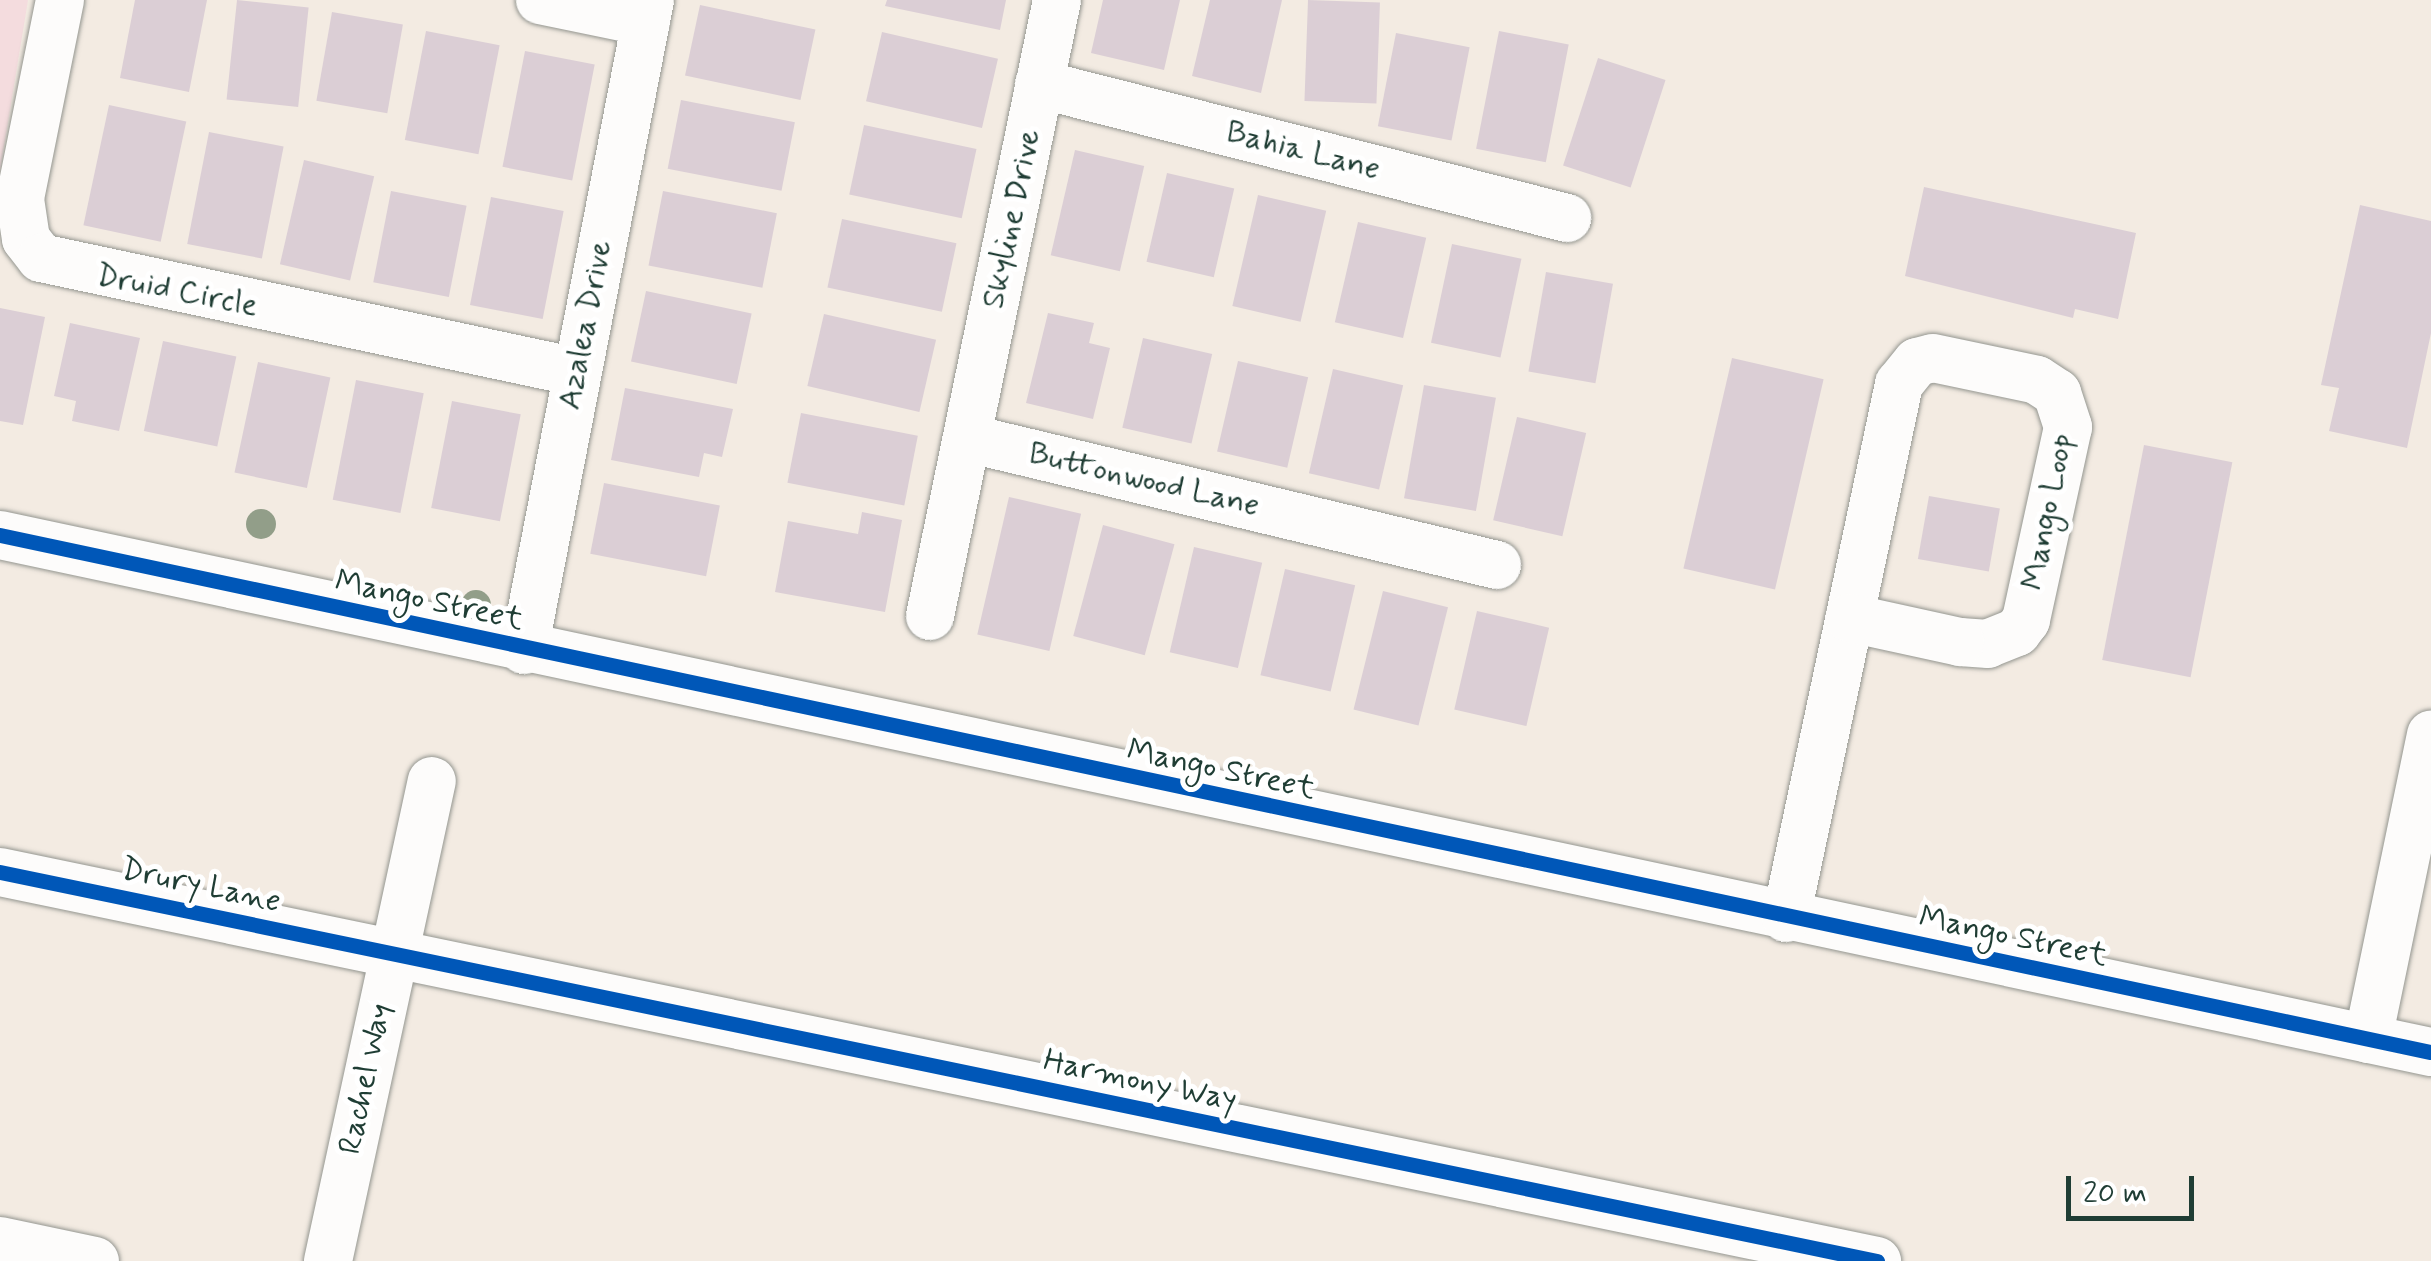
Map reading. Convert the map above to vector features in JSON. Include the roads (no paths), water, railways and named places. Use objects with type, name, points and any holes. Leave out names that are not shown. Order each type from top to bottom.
[{"type":"street","name":"Druid Circle","points":[[60,0],[20,199],[26,238],[40,258],[63,268],[577,372]]},
{"type":"street","points":[[540,0],[648,11]]},
{"type":"street","name":"Skyline Drive","points":[[968,438],[1057,0]]},
{"type":"street","name":"Azalea Drive","points":[[524,650],[648,11]]},
{"type":"street","name":"Bahia Lane","points":[[1040,84],[1567,218]]},
{"type":"street","name":"Mango Loop","points":[[1786,918],[1899,384],[1907,370],[1934,358],[2036,380],[2057,393],[2068,427],[2026,620],[2017,632],[1974,643],[1850,618]]},
{"type":"street","points":[[930,616],[968,438]]},
{"type":"street","name":"Buttonwood Lane","points":[[968,438],[1497,565]]},
{"type":"street","name":"Mango Street","points":[[0,536],[2431,1052]]},
{"type":"street","points":[[2368,1039],[2431,734]]},
{"type":"street","name":"Rachel Way","points":[[328,1261],[432,781]]},
{"type":"street","name":"Drury Lane","points":[[0,872],[392,954]]},
{"type":"street","name":"Harmony Way","points":[[392,954],[1877,1261]]},
{"type":"street","points":[[0,1241],[95,1261]]}]
